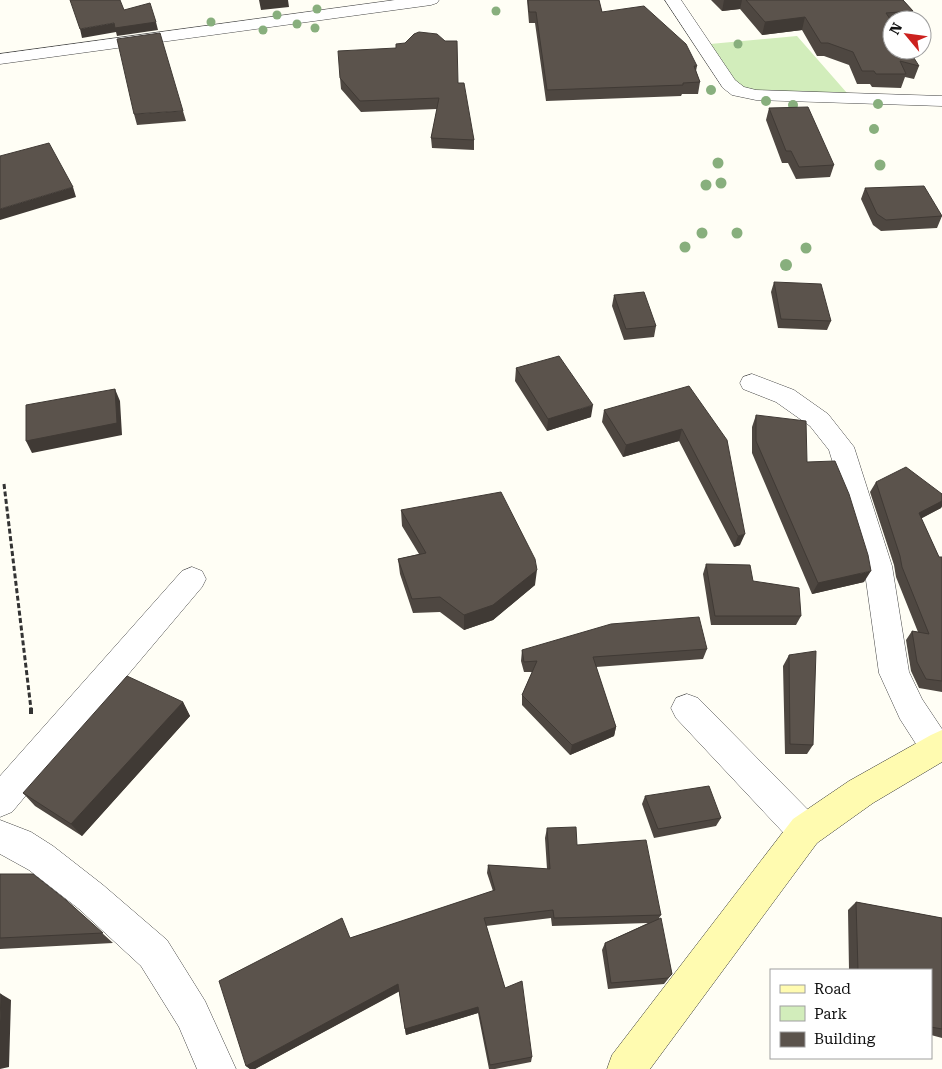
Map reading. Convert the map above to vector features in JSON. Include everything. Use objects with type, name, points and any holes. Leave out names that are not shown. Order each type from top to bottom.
[{"type":"street","points":[[0,59],[430,0]]},
{"type":"street","points":[[673,0],[729,84],[738,91],[756,95],[942,101]]},
{"type":"street","points":[[626,1069],[805,831],[861,792],[939,746],[911,709],[894,673],[878,566],[840,447],[819,420],[785,396],[752,383]]},
{"type":"street","points":[[0,801],[192,579]]},
{"type":"street","points":[[687,708],[805,831]]},
{"type":"street","points":[[0,837],[19,844],[42,858],[92,897],[154,953],[192,1014],[217,1069]]},
{"type":"path","points":[[4,484],[31,698],[31,765]]},
{"type":"green space","points":[[797,36],[847,93],[807,94],[748,90],[735,83],[710,44]]},
{"type":"building","points":[[70,0],[120,0],[124,10],[150,3],[156,22],[115,28],[114,23],[80,29]]},
{"type":"building","points":[[528,0],[599,0],[602,12],[644,6],[686,44],[697,66],[694,66],[700,82],[683,83],[683,85],[547,90],[536,12],[529,12]]},
{"type":"building","points":[[746,0],[903,0],[912,10],[882,10],[882,60],[915,60],[919,66],[900,61],[906,74],[876,74],[874,71],[862,71],[853,52],[828,43],[821,43],[805,17],[765,22]]},
{"type":"building","points":[[419,32],[437,34],[445,41],[457,41],[458,83],[464,83],[474,140],[431,138],[439,98],[360,101],[340,78],[338,51],[396,48],[396,44],[405,43],[414,34]]},
{"type":"building","points":[[160,33],[183,111],[134,114],[117,39]]},
{"type":"building","points":[[808,107],[834,165],[799,167],[791,151],[786,151],[769,108]]},
{"type":"building","points":[[49,143],[73,187],[0,209],[0,156]]},
{"type":"building","points":[[924,186],[942,216],[886,220],[877,214],[865,188]]},
{"type":"building","points":[[774,282],[821,284],[831,321],[781,319]]},
{"type":"building","points":[[644,292],[656,326],[626,329],[614,295]]},
{"type":"building","points":[[559,356],[593,405],[548,419],[516,368]]},
{"type":"building","points":[[689,386],[727,440],[745,534],[738,536],[682,429],[626,445],[604,410]]},
{"type":"building","points":[[115,389],[117,423],[26,441],[26,405]]},
{"type":"building","points":[[756,415],[806,421],[807,462],[835,461],[849,494],[868,555],[871,571],[818,583],[756,441]]},
{"type":"building","points":[[906,467],[942,494],[942,501],[919,513],[939,557],[942,557],[942,681],[926,679],[917,662],[912,631],[929,634],[902,567],[876,482]]},
{"type":"building","points":[[501,492],[535,559],[537,570],[493,605],[464,615],[440,597],[412,599],[398,559],[426,553],[401,510]]},
{"type":"building","points":[[706,564],[750,565],[753,581],[799,588],[801,616],[715,616]]},
{"type":"building","points":[[699,617],[707,649],[593,657],[616,727],[572,745],[522,695],[537,661],[524,662],[522,650],[611,624]]},
{"type":"building","points":[[816,651],[813,745],[790,744],[789,655]]},
{"type":"building","points":[[127,676],[183,702],[71,824],[23,793]]},
{"type":"building","points":[[709,786],[721,818],[658,829],[645,796]]},
{"type":"building","points":[[576,827],[577,845],[646,840],[661,915],[554,918],[553,910],[484,918],[505,988],[522,981],[532,1057],[490,1065],[478,1007],[405,1029],[398,984],[246,1066],[219,981],[342,918],[350,938],[495,890],[488,865],[550,869],[547,828]]},
{"type":"building","points":[[0,874],[33,874],[103,933],[0,938]]},
{"type":"building","points":[[856,902],[942,918],[942,1029],[932,1027],[932,969],[858,969]]},
{"type":"building","points":[[661,918],[672,974],[668,978],[611,983],[605,943]]}]
